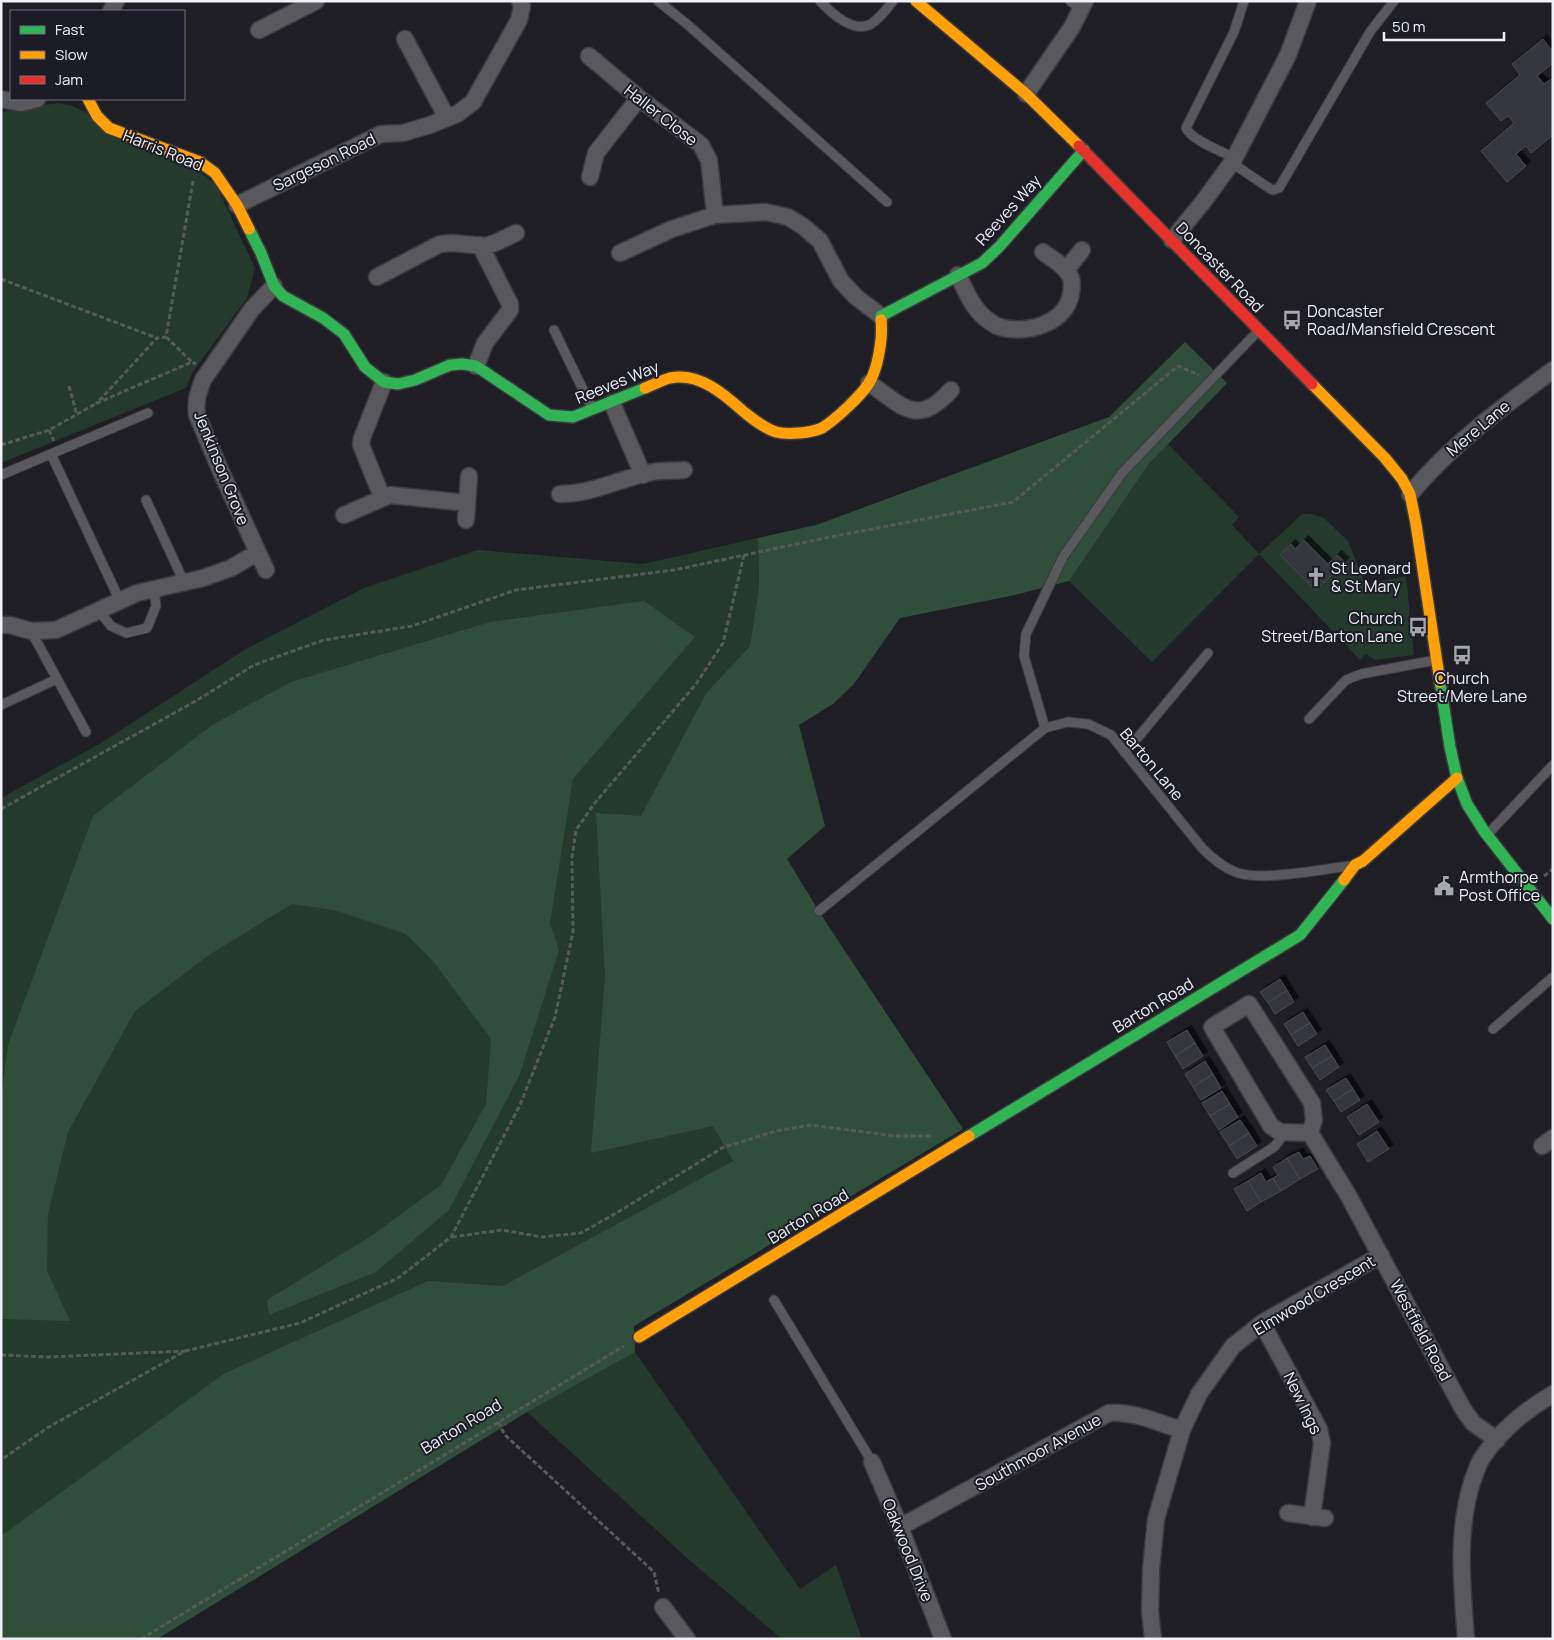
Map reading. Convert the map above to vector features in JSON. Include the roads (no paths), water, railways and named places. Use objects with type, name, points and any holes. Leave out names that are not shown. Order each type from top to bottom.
[{"type":"street","points":[[259,30],[284,8],[316,1]]},
{"type":"street","name":"Sargeson Road","points":[[237,205],[380,134],[404,133],[430,126],[457,114],[473,102],[519,20],[522,6],[520,1]]},
{"type":"street","name":"Doncaster Road","points":[[916,1],[1026,94],[1084,150],[1385,458],[1402,479],[1410,494],[1450,747],[1457,778],[1467,804],[1487,835],[1553,919]]},
{"type":"street","points":[[1172,240],[1204,202],[1233,160],[1288,56],[1308,1]]},
{"type":"street","points":[[1026,94],[1068,33],[1079,4]]},
{"type":"street","points":[[405,39],[447,118]]},
{"type":"street","name":"Haller Close","points":[[589,56],[639,98],[701,145],[709,160],[715,215]]},
{"type":"street","points":[[590,177],[596,153],[639,98]]},
{"type":"street","points":[[1,99],[21,103],[34,100]]},
{"type":"street","name":"Harris Road","points":[[89,100],[97,116],[109,128],[197,161],[215,174],[237,205],[261,253],[274,286]]},
{"type":"street","name":"Reeves Way","points":[[476,366],[549,415],[573,417],[612,403],[670,378],[688,378],[705,383],[722,393],[754,420],[776,432],[796,434],[821,428],[847,408],[869,384],[876,365],[882,328],[881,316],[982,263],[999,247],[1084,150]]},
{"type":"street","points":[[620,253],[672,229],[715,215],[766,212],[788,217],[804,227],[820,241],[841,281],[856,297],[881,316]]},
{"type":"street","points":[[377,277],[440,244],[452,243],[480,246],[495,243],[516,233]]},
{"type":"street","points":[[274,286],[283,296],[323,318],[344,334],[365,366],[384,382],[398,384],[415,380],[450,365],[476,366],[486,343],[510,310],[510,304],[480,246]]},
{"type":"street","points":[[1066,270],[1082,250]]},
{"type":"street","points":[[958,275],[972,301],[983,316],[996,326],[1012,329],[1038,327],[1056,318],[1066,308],[1071,297],[1072,287],[1071,278],[1066,270],[1043,252]]},
{"type":"street","name":"Jenkinson Grove","points":[[266,570],[198,415],[196,405],[203,380],[252,309],[274,286]]},
{"type":"street","name":"Mere Lane","points":[[1410,494],[1442,458],[1493,414],[1553,370]]},
{"type":"street","points":[[382,497],[361,445],[384,382]]},
{"type":"street","points":[[869,384],[908,410],[920,412],[941,401],[951,390]]},
{"type":"street","points":[[612,403],[643,475]]},
{"type":"street","points":[[560,494],[577,494],[599,489],[654,472],[684,470]]},
{"type":"street","points":[[466,520],[469,476]]},
{"type":"street","points":[[344,515],[390,494],[467,503]]},
{"type":"street","points":[[1,625],[10,625],[31,631],[56,630],[137,593],[203,578],[231,568],[257,553]]},
{"type":"street","name":"Barton Road","points":[[639,1337],[1300,935],[1355,865],[1363,861],[1457,778]]},
{"type":"street","points":[[1249,1004],[1312,1103],[1314,1120],[1310,1134],[1285,1133],[1271,1126],[1212,1027],[1249,1004]]},
{"type":"street","name":"Westfield Road","points":[[1310,1134],[1348,1195],[1463,1409],[1474,1423],[1496,1440]]},
{"type":"street","name":"Elmwood Crescent","points":[[1153,1639],[1150,1611],[1151,1569],[1156,1518],[1182,1430],[1199,1394],[1233,1346],[1262,1323],[1381,1256]]},
{"type":"street","name":"New Ings","points":[[1262,1323],[1319,1430],[1322,1443],[1318,1518],[1288,1513]]},
{"type":"street","points":[[1466,1639],[1461,1557],[1467,1496],[1482,1459],[1504,1430],[1534,1405],[1553,1394]]},
{"type":"street","name":"Southmoor Avenue","points":[[900,1527],[1109,1413],[1122,1412],[1182,1430]]},
{"type":"street","name":"Oakwood Drive","points":[[872,1462],[900,1527],[943,1639]]},
{"type":"street","points":[[663,1607],[687,1639]]},
{"type":"lane","points":[[658,1],[688,24],[886,202]]},
{"type":"lane","points":[[820,1],[845,22],[860,27],[870,25],[893,1]]},
{"type":"lane","points":[[1244,1],[1234,32],[1186,128],[1194,137],[1233,160],[1273,190],[1279,188],[1370,32],[1394,1]]},
{"type":"lane","points":[[554,330],[592,410]]},
{"type":"lane","points":[[1045,728],[1024,656],[1026,634],[1064,557],[1122,473],[1259,330]]},
{"type":"lane","points":[[1,475],[148,413]]},
{"type":"lane","points":[[52,454],[120,601]]},
{"type":"lane","points":[[146,500],[184,582]]},
{"type":"lane","points":[[99,611],[112,626],[126,633],[146,628],[156,606],[154,589]]},
{"type":"lane","points":[[31,631],[86,732]]},
{"type":"lane","points":[[1125,753],[1208,653]]},
{"type":"lane","points":[[1309,719],[1346,680],[1361,674],[1437,660]]},
{"type":"lane","points":[[1,705],[57,679]]},
{"type":"lane","name":"Barton Lane","points":[[819,911],[1045,728],[1068,722],[1088,724],[1111,735],[1202,848],[1214,859],[1234,872],[1258,877],[1355,865]]},
{"type":"lane","points":[[1487,835],[1553,765]]},
{"type":"lane","points":[[1493,1028],[1553,978]]},
{"type":"lane","points":[[1233,1173],[1274,1147],[1285,1133]]},
{"type":"lane","points":[[774,1300],[872,1462]]},
{"type":"place","name":"Doncaster Road/Mansfield Crescent","points":[[1292,320]]},
{"type":"place","name":"St Leonard & St Mary","points":[[1316,577]]},
{"type":"place","name":"Church Street/Barton Lane","points":[[1418,627]]},
{"type":"place","name":"Church Street/Mere Lane","points":[[1462,655]]},
{"type":"place","name":"Armthorpe Post Office","points":[[1444,886]]}]
